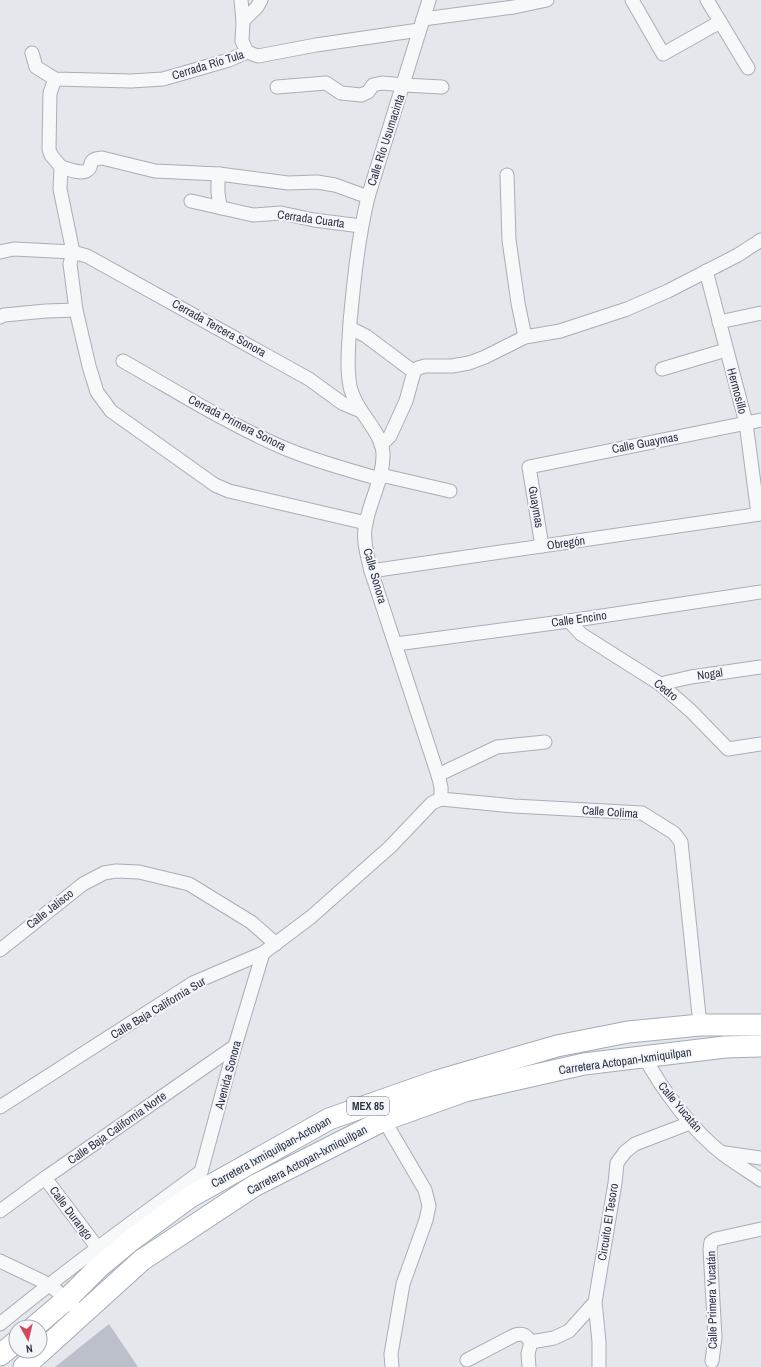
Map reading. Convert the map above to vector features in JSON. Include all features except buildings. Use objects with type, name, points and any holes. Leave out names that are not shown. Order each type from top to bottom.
[{"type":"main road","name":"Carretera Ixmiquilpan-Actopan","points":[[43,1319],[67,1299],[99,1267],[133,1238],[190,1197],[329,1119],[437,1081],[557,1046],[628,1032],[700,1025],[761,1025]]},
{"type":"main road","name":"Carretera Actopan-Ixmiquilpan","points":[[24,1367],[142,1260],[254,1186],[384,1120],[465,1091],[584,1064],[725,1047],[761,1046]]},
{"type":"main road","points":[[0,1355],[8,1348]]},
{"type":"street","points":[[241,0],[243,21],[242,41],[247,52]]},
{"type":"street","points":[[243,21],[257,7],[261,0]]},
{"type":"street","name":"Calle Río Usumacinta","points":[[354,283],[361,226],[368,197],[404,85],[429,0]]},
{"type":"street","name":"Cerrada Río Tula","points":[[55,79],[131,81],[163,79],[229,60],[247,52],[258,56],[547,0]]},
{"type":"street","points":[[632,0],[663,54],[720,22]]},
{"type":"street","points":[[707,0],[748,68]]},
{"type":"street","points":[[32,53],[36,67],[55,79],[50,93],[49,148],[51,155],[61,167],[79,172],[86,171],[89,169],[91,161],[95,158],[102,158],[155,171],[219,174],[288,183],[317,182],[335,185],[368,197]]},
{"type":"street","points":[[277,87],[326,83],[341,93],[361,95],[368,92],[376,83],[382,82],[442,87]]},
{"type":"street","points":[[61,167],[60,189],[73,252],[70,264],[76,310],[89,366],[97,392],[111,411],[215,486],[229,491],[366,523]]},
{"type":"street","points":[[219,174],[217,187],[221,208]]},
{"type":"street","points":[[507,175],[509,240],[518,302],[525,337]]},
{"type":"street","name":"Cerrada Cuarta","points":[[191,201],[253,215],[281,213],[314,220],[361,226]]},
{"type":"street","points":[[381,445],[390,436],[406,401],[416,370],[424,366],[452,366],[469,363],[485,357],[525,337],[560,331],[627,309],[668,291],[738,255],[761,240]]},
{"type":"street","name":"Cerrada Tercera Sonora","points":[[0,252],[14,249],[73,252],[87,256],[309,379],[342,403],[361,412]]},
{"type":"street","name":"Hermosillo","points":[[706,271],[746,423],[760,514]]},
{"type":"street","name":"Calle Sonora","points":[[354,283],[348,361],[350,385],[354,398],[361,412],[380,440],[383,452],[380,477],[366,523],[365,543],[371,571],[438,775],[441,787],[441,799]]},
{"type":"street","points":[[0,317],[46,311],[76,310]]},
{"type":"street","points":[[719,322],[761,313]]},
{"type":"street","points":[[350,328],[366,336],[416,370]]},
{"type":"street","points":[[662,369],[726,350]]},
{"type":"street","name":"Cerrada Primera Sonora","points":[[123,361],[238,426],[284,448],[330,465],[450,491]]},
{"type":"street","name":"Calle Guaymas","points":[[529,467],[761,420]]},
{"type":"street","name":"Guaymas","points":[[529,467],[542,546]]},
{"type":"street","name":"Obregón","points":[[371,571],[760,514]]},
{"type":"street","name":"Calle Encino","points":[[396,644],[569,621],[761,592]]},
{"type":"street","name":"Cedro","points":[[569,621],[581,634],[660,684],[691,711],[728,749],[761,744]]},
{"type":"street","name":"Nogal","points":[[660,684],[691,677],[761,667]]},
{"type":"street","points":[[438,775],[497,747],[545,742]]},
{"type":"street","name":"Calle Baja California Sur","points":[[0,1107],[193,983],[263,953],[276,944],[311,917],[390,847],[432,802],[441,799]]},
{"type":"street","name":"Calle Colima","points":[[441,799],[514,806],[642,813],[674,833],[681,842],[700,1025]]},
{"type":"street","name":"Calle Jalisco","points":[[0,950],[84,884],[104,873],[116,871],[139,872],[189,884],[251,922],[276,944]]},
{"type":"street","name":"Avenida Sonora","points":[[190,1197],[201,1172],[235,1046],[263,953]]},
{"type":"street","name":"Calle Baja California Norte","points":[[0,1211],[235,1046]]},
{"type":"street","name":"Calle Yucatán","points":[[644,1056],[655,1077],[690,1123],[722,1153],[761,1180]]},
{"type":"street","points":[[384,1120],[425,1190],[429,1206],[426,1220],[403,1284],[391,1354],[392,1367]]},
{"type":"street","name":"Circuito El Tesoro","points":[[599,1367],[599,1342],[595,1302],[617,1163],[625,1152],[635,1144],[690,1123]]},
{"type":"street","points":[[722,1153],[761,1158]]},
{"type":"street","points":[[0,1324],[48,1284],[201,1172]]},
{"type":"street","name":"Calle Durango","points":[[45,1178],[97,1247]]},
{"type":"street","name":"Calle Primera Yucatán","points":[[712,1361],[715,1338],[710,1249],[711,1242],[716,1239],[761,1229]]},
{"type":"street","points":[[0,1261],[48,1284],[67,1299],[81,1314]]},
{"type":"street","points":[[530,1342],[554,1338],[569,1331],[595,1302]]},
{"type":"street","points":[[467,1360],[515,1335],[520,1334],[526,1336],[530,1342],[528,1354],[529,1367]]}]
